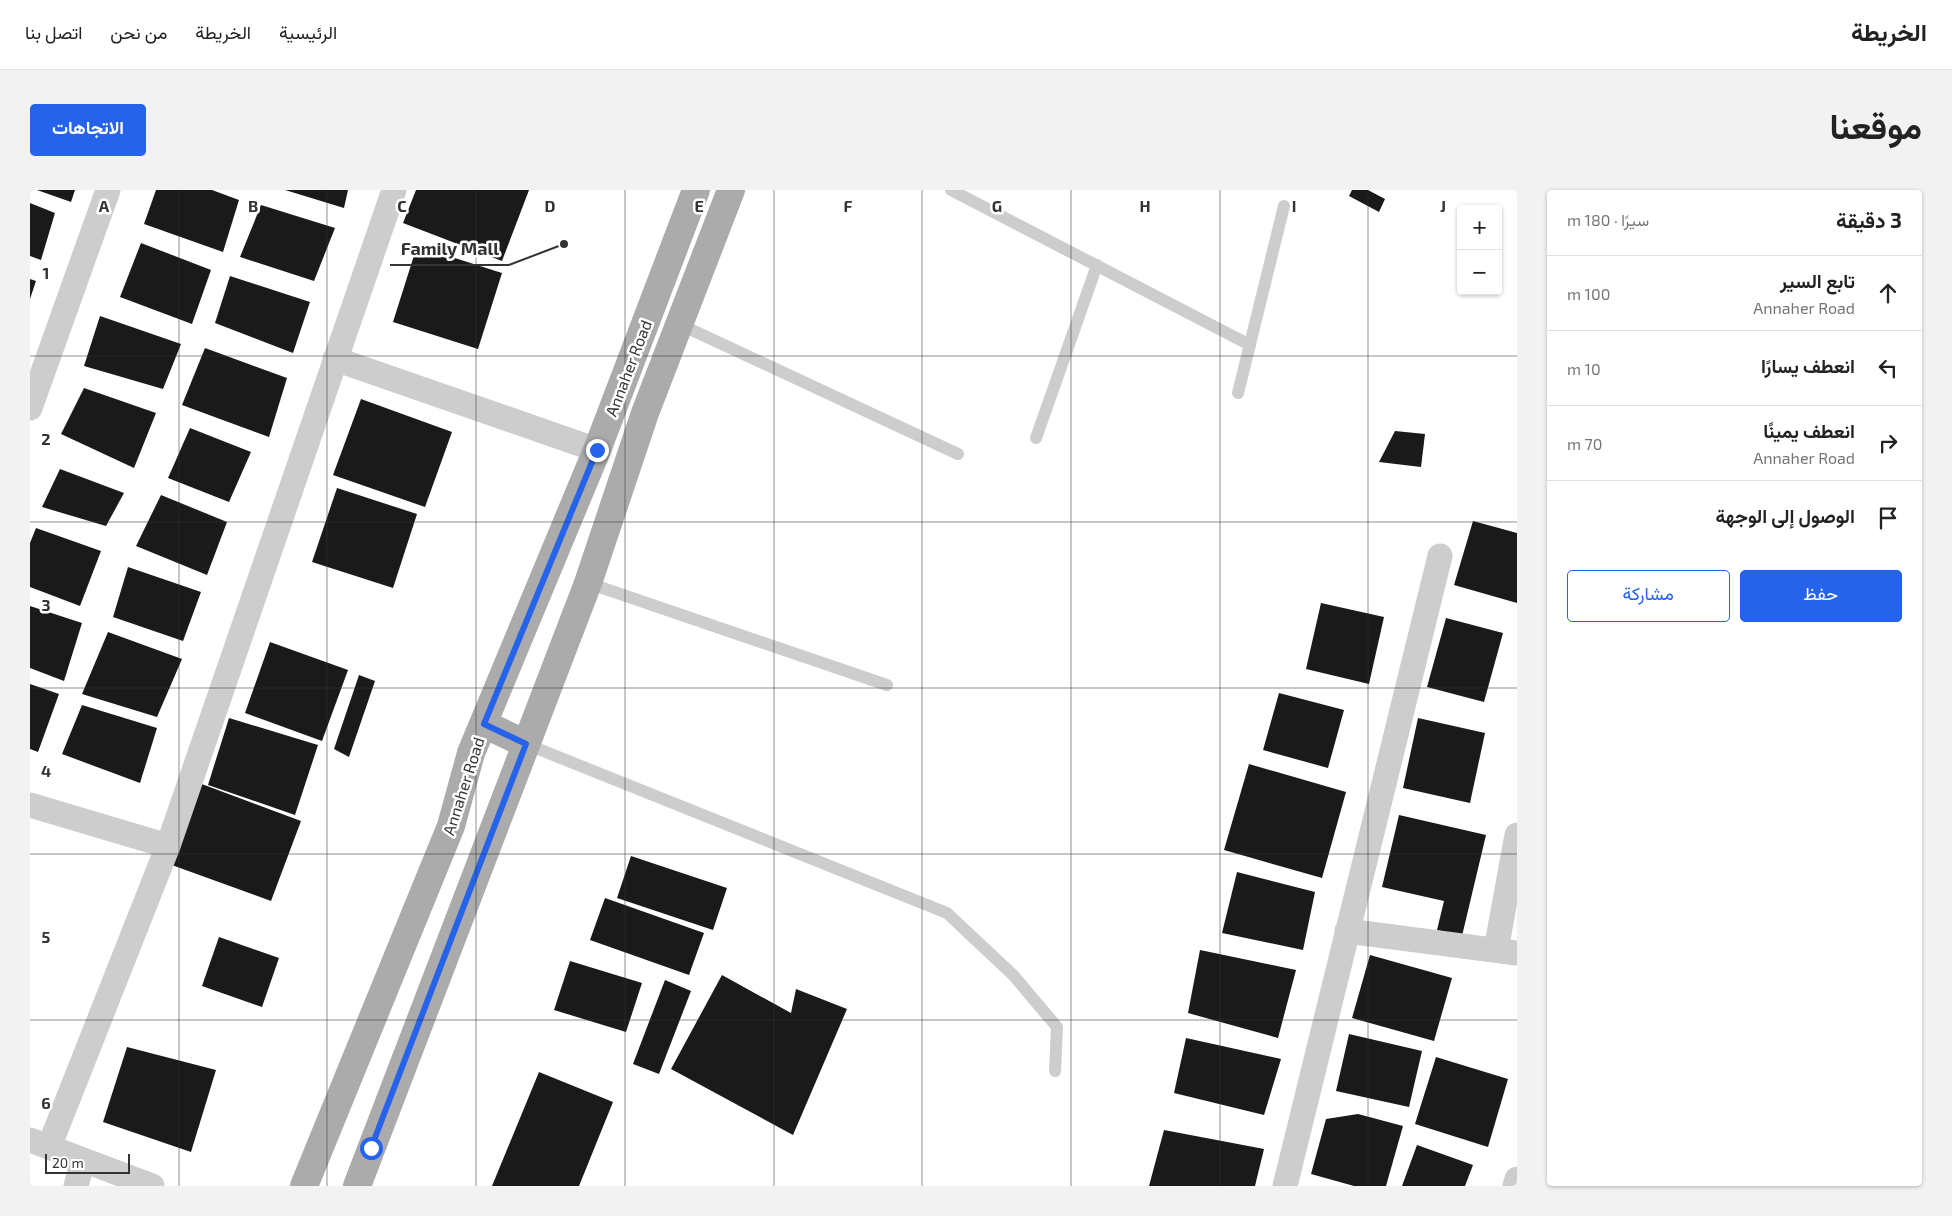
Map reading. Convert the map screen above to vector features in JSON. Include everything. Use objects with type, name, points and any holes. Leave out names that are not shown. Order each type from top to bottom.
[{"type":"main road","name":"Annaher Road","points":[[304,1186],[451,826],[471,753],[597,450],[696,190]]},
{"type":"main road","name":"Annaher Road","points":[[358,1186],[588,583],[645,413],[731,190]]},
{"type":"main road","points":[[484,724],[526,744]]},
{"type":"street","points":[[30,408],[108,190]]},
{"type":"street","points":[[152,1186],[40,1143],[168,846],[394,190]]},
{"type":"street","points":[[335,359],[597,450]]},
{"type":"street","points":[[1285,1186],[1440,556]]},
{"type":"street","points":[[30,805],[168,846]]},
{"type":"street","points":[[1347,931],[1506,952],[1517,835]]},
{"type":"street","points":[[76,1186],[83,1160]]},
{"type":"street","points":[[1515,1186],[1517,1178]]},
{"type":"lane","points":[[951,190],[1250,344]]},
{"type":"lane","points":[[1238,393],[1284,206]]},
{"type":"lane","points":[[1036,438],[1097,265]]},
{"type":"lane","points":[[679,324],[958,454]]},
{"type":"lane","points":[[588,583],[887,685]]},
{"type":"lane","points":[[526,744],[947,913],[1014,976],[1057,1027],[1055,1071]]},
{"type":"building","points":[[37,190],[75,190],[71,202]]},
{"type":"building","points":[[156,190],[212,190],[239,200],[223,252],[144,224]]},
{"type":"building","points":[[285,190],[348,190],[344,208]]},
{"type":"building","points":[[416,190],[529,190],[502,261],[403,223]]},
{"type":"building","points":[[1352,190],[1368,190],[1385,199],[1379,212],[1349,196]]},
{"type":"building","points":[[30,203],[55,213],[41,260],[30,256]]},
{"type":"building","points":[[261,205],[335,228],[314,281],[240,257]]},
{"type":"building","points":[[141,243],[211,270],[192,324],[120,297]]},
{"type":"building","points":[[417,246],[502,273],[478,349],[393,322]]},
{"type":"building","points":[[230,276],[310,302],[293,353],[215,323]]},
{"type":"building","points":[[30,279],[36,281],[30,299]]},
{"type":"building","points":[[100,316],[181,344],[163,389],[84,366]]},
{"type":"building","points":[[205,348],[287,378],[269,437],[182,405]]},
{"type":"building","points":[[84,388],[156,413],[134,468],[61,434]]},
{"type":"building","points":[[361,399],[452,432],[425,507],[333,475]]},
{"type":"building","points":[[190,428],[251,452],[229,502],[168,478]]},
{"type":"building","points":[[1395,431],[1425,434],[1421,467],[1379,462]]},
{"type":"building","points":[[60,469],[124,493],[106,526],[42,507]]},
{"type":"building","points":[[337,488],[417,514],[393,588],[312,562]]},
{"type":"building","points":[[161,495],[227,522],[207,575],[136,546]]},
{"type":"building","points":[[1473,521],[1517,533],[1517,603],[1454,585]]},
{"type":"building","points":[[36,528],[101,551],[80,606],[30,587],[30,543]]},
{"type":"building","points":[[128,567],[201,592],[183,641],[113,617]]},
{"type":"building","points":[[1321,603],[1384,617],[1369,684],[1306,669]]},
{"type":"building","points":[[30,606],[82,623],[64,681],[30,668]]},
{"type":"building","points":[[1446,618],[1503,633],[1484,702],[1427,687]]},
{"type":"building","points":[[108,632],[182,659],[157,717],[82,694]]},
{"type":"building","points":[[270,642],[348,670],[322,741],[245,713]]},
{"type":"building","points":[[359,675],[375,681],[349,757],[334,749]]},
{"type":"building","points":[[30,684],[59,694],[38,752],[30,749]]},
{"type":"building","points":[[1279,693],[1344,710],[1328,768],[1263,750]]},
{"type":"building","points":[[82,705],[157,728],[140,783],[62,754]]},
{"type":"building","points":[[229,718],[318,745],[295,815],[208,785]]},
{"type":"building","points":[[1418,718],[1485,733],[1470,803],[1403,788]]},
{"type":"building","points":[[1249,764],[1346,792],[1322,878],[1224,850]]},
{"type":"building","points":[[199,783],[301,821],[271,901],[169,864]]},
{"type":"building","points":[[1399,815],[1486,835],[1462,936],[1437,930],[1444,901],[1382,887]]},
{"type":"building","points":[[631,856],[727,888],[713,930],[617,898]]},
{"type":"building","points":[[1237,872],[1315,892],[1303,950],[1222,933]]},
{"type":"building","points":[[605,898],[704,933],[689,975],[590,940]]},
{"type":"building","points":[[219,937],[279,958],[262,1007],[202,986]]},
{"type":"building","points":[[1200,950],[1296,970],[1278,1038],[1188,1013]]},
{"type":"building","points":[[1370,955],[1452,978],[1434,1041],[1352,1018]]},
{"type":"building","points":[[570,961],[642,983],[626,1032],[554,1010]]},
{"type":"building","points":[[722,975],[791,1013],[796,989],[847,1009],[793,1135],[671,1069]]},
{"type":"building","points":[[665,980],[691,991],[659,1074],[633,1064]]},
{"type":"building","points":[[1349,1034],[1422,1051],[1409,1107],[1336,1091]]},
{"type":"building","points":[[1186,1038],[1281,1059],[1264,1115],[1174,1093]]},
{"type":"building","points":[[127,1047],[216,1070],[191,1152],[103,1122]]},
{"type":"building","points":[[1436,1057],[1508,1079],[1488,1147],[1415,1124]]},
{"type":"building","points":[[539,1072],[613,1102],[579,1186],[492,1186]]},
{"type":"building","points":[[1358,1114],[1403,1126],[1386,1186],[1354,1186],[1311,1174],[1326,1119]]},
{"type":"building","points":[[1164,1130],[1264,1149],[1255,1186],[1149,1186]]},
{"type":"building","points":[[1417,1145],[1473,1165],[1465,1186],[1402,1186]]},
{"type":"place","name":"Family Mall","points":[[564,244]]},
{"type":"route","points":[[371,1148],[526,744],[484,724],[597,450]]}]
